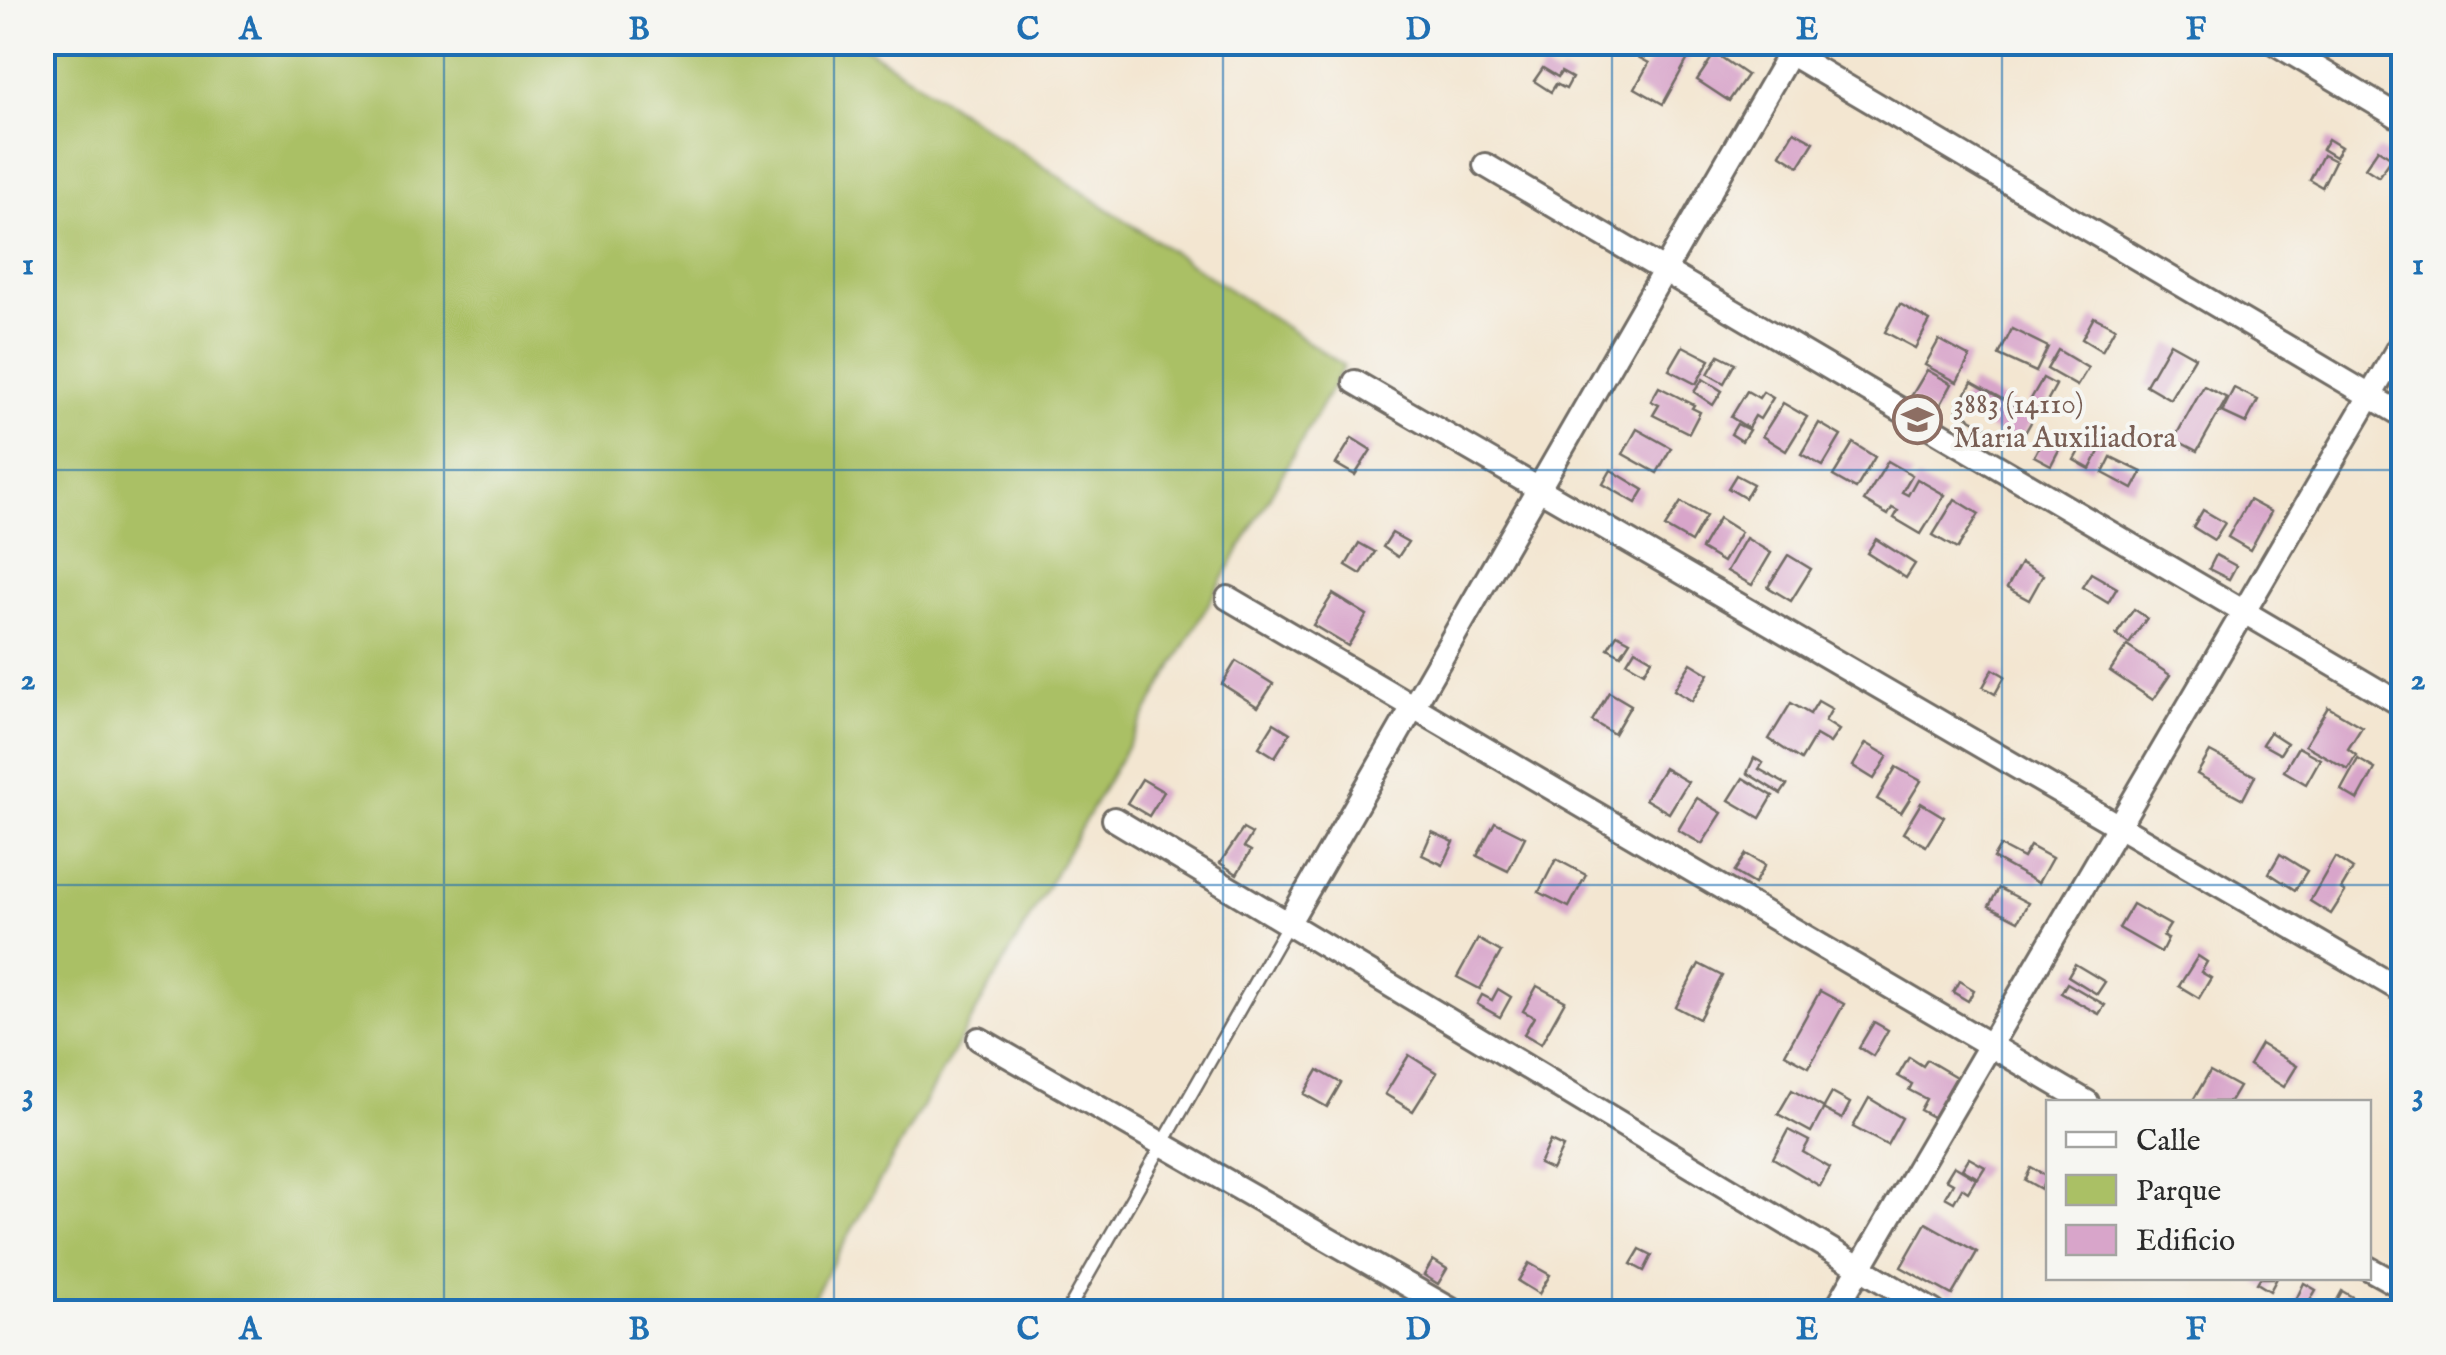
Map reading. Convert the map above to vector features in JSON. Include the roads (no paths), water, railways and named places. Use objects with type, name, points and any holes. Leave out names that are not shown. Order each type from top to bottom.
[{"type":"street","points":[[2274,42],[2404,120]]},
{"type":"street","points":[[1288,924],[1665,270],[1786,46],[2404,416]]},
{"type":"street","points":[[1485,165],[2404,706]]},
{"type":"street","points":[[1834,1312],[2404,338]]},
{"type":"street","points":[[1356,382],[2404,992]]},
{"type":"street","points":[[1228,598],[2084,1100]]},
{"type":"street","points":[[1114,819],[1934,1312]]},
{"type":"street","points":[[979,1039],[1455,1312]]},
{"type":"street","points":[[2371,1270],[2404,1288]]},
{"type":"lane","points":[[1067,1312],[1288,924]]},
{"type":"place","name":"3883 (14110) Maria Auxiliadora","points":[[1918,420]]}]
